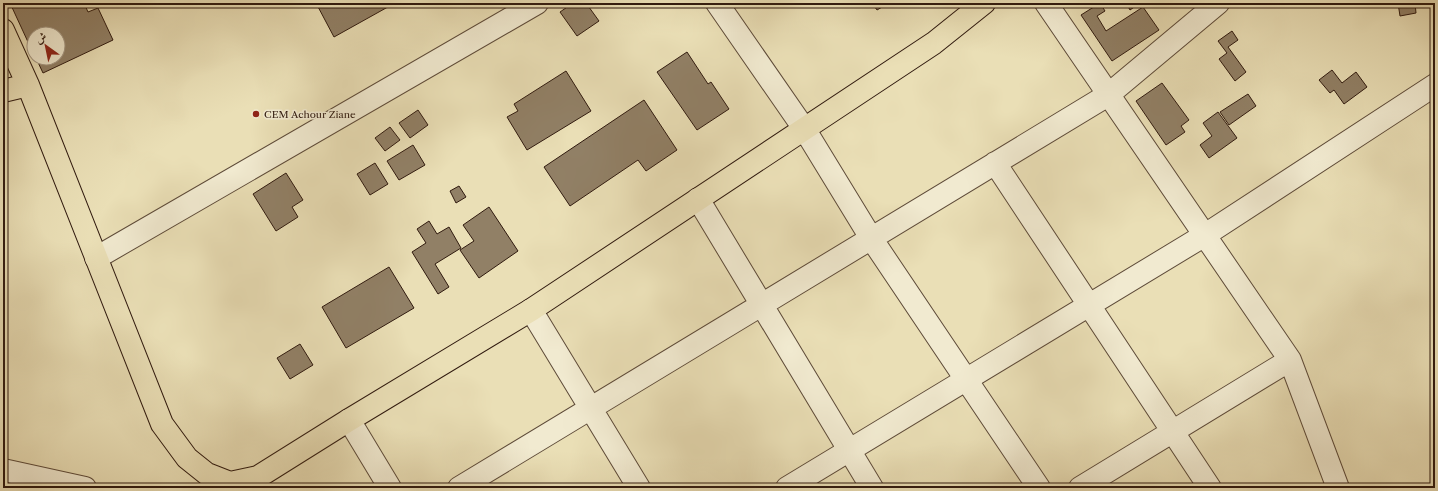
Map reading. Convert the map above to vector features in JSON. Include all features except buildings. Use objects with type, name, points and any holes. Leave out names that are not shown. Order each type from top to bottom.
[{"type":"main road","points":[[3,30],[28,85],[162,424],[187,458],[207,474],[226,485],[258,477],[531,310],[805,130],[934,43],[984,3]]},
{"type":"main road","points":[[3,90],[28,85]]},
{"type":"street","points":[[96,258],[537,3]]},
{"type":"street","points":[[717,3],[805,130],[871,238],[1039,488]]},
{"type":"street","points":[[1046,3],[1290,360],[1336,487]]},
{"type":"street","points":[[459,488],[1108,95],[1218,3]]},
{"type":"street","points":[[787,488],[1204,235],[1435,85]]},
{"type":"street","points":[[995,163],[1210,488]]},
{"type":"street","points":[[698,199],[872,488]]},
{"type":"street","points":[[531,310],[639,488]]},
{"type":"street","points":[[1080,488],[1290,360]]},
{"type":"street","points":[[349,420],[390,488]]},
{"type":"street","points":[[3,470],[85,488]]},
{"type":"place","name":"CEM Achour Ziane","points":[[256,114]]}]
